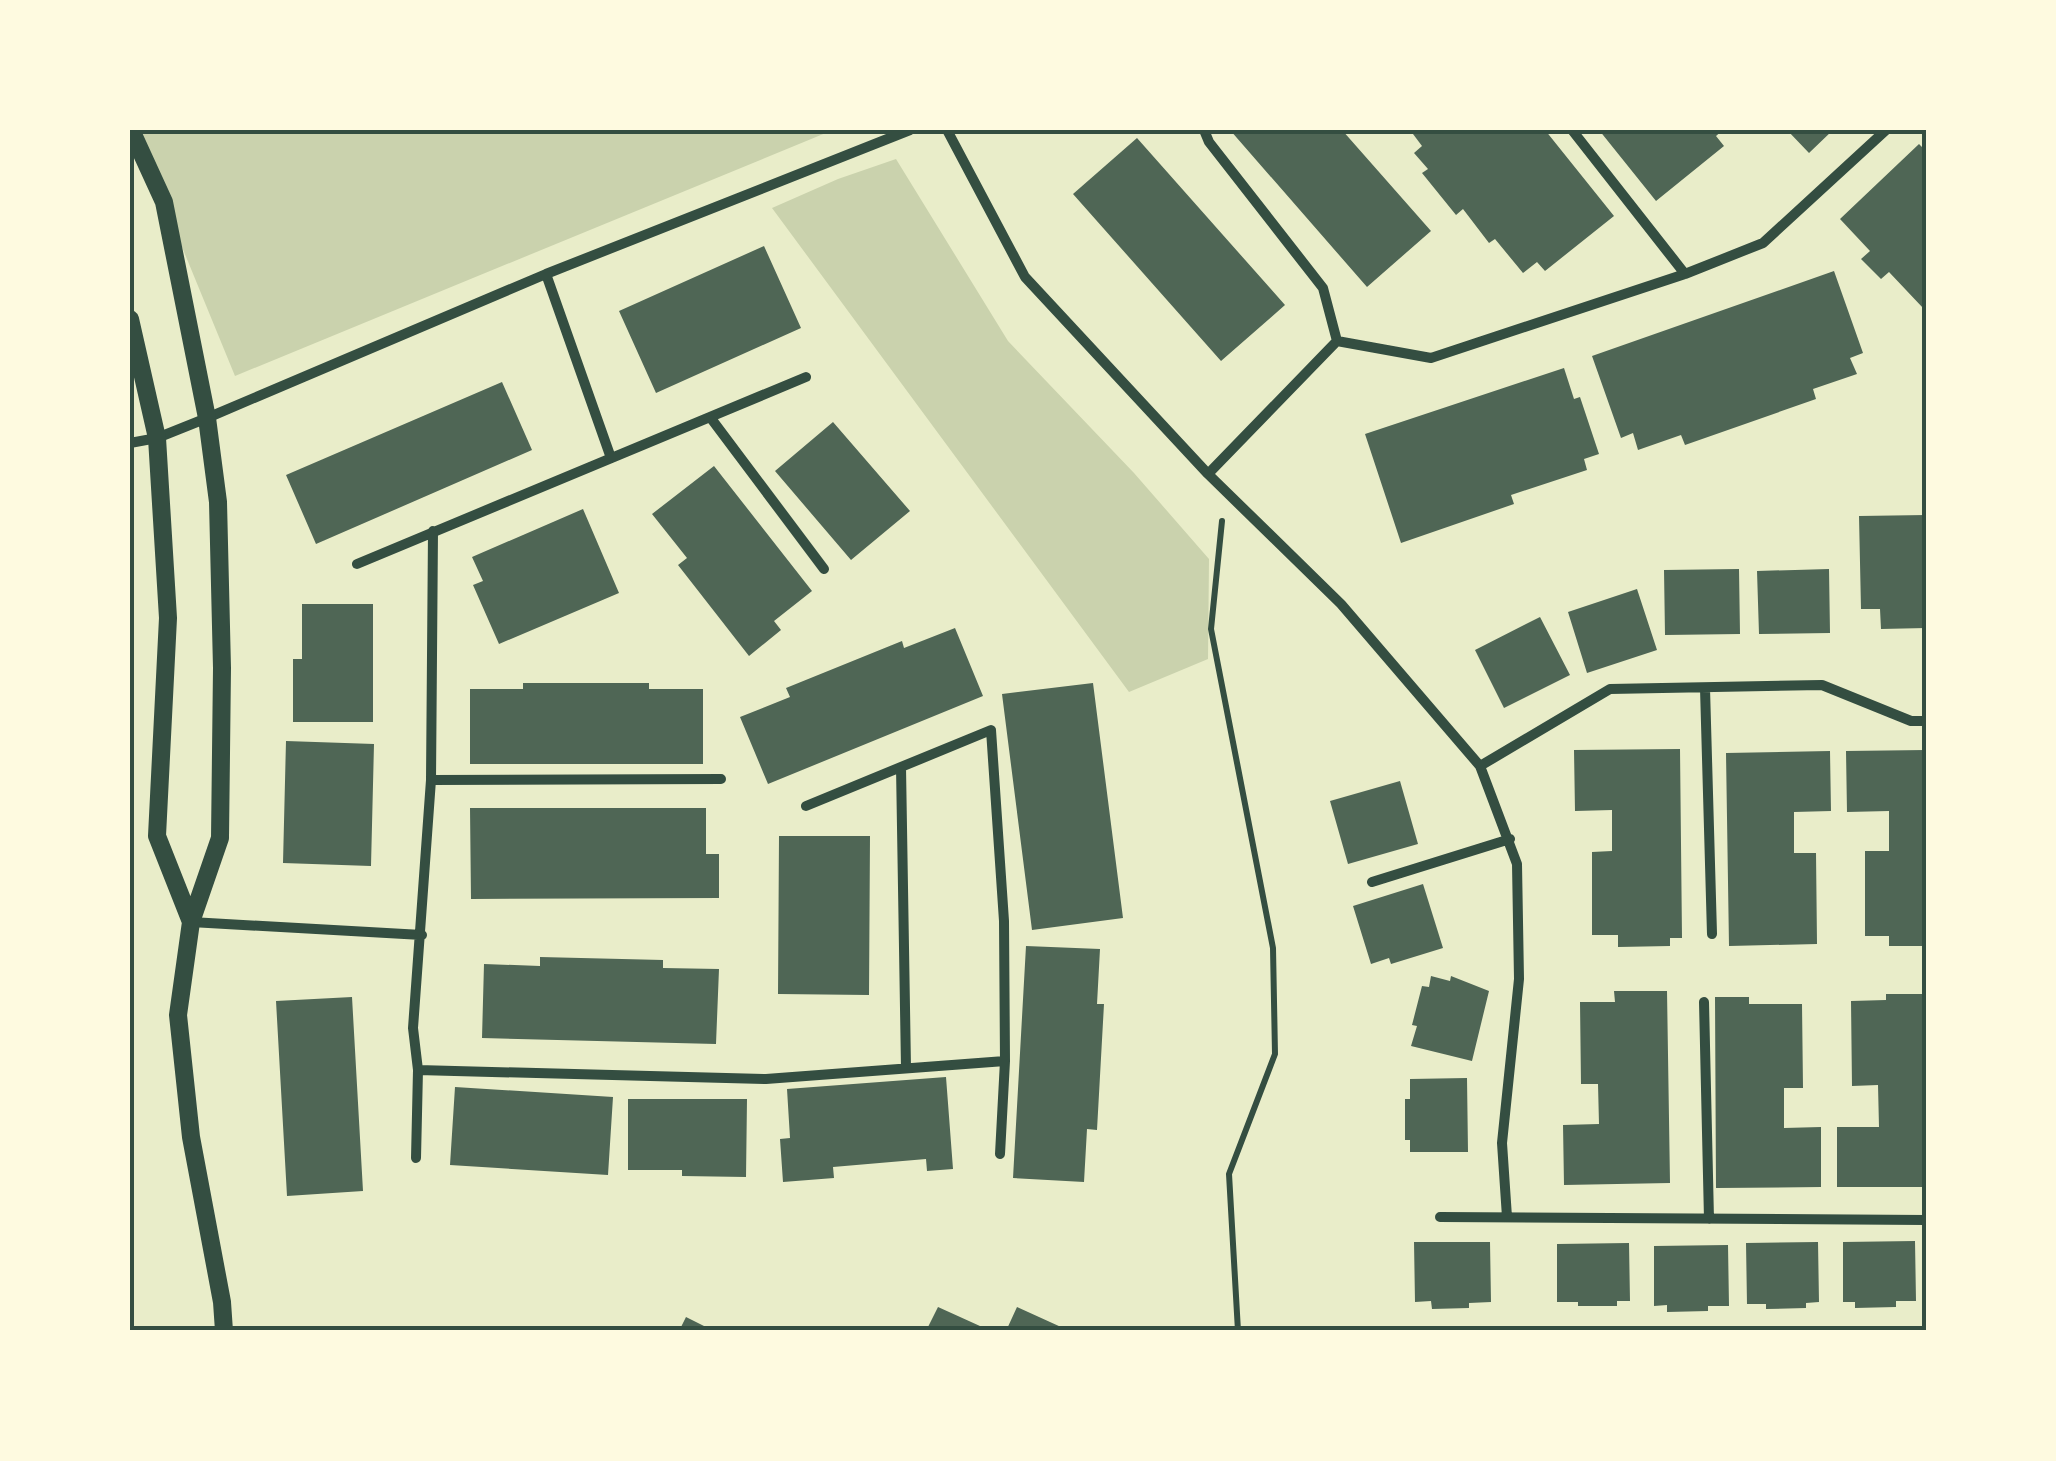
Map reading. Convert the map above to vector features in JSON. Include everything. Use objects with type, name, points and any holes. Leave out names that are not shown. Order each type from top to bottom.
[{"type":"street","points":[[131,130],[164,202],[207,418],[218,502],[222,668],[220,838],[191,922],[178,1015],[191,1137],[224,1331]]},
{"type":"street","points":[[130,443],[156,438],[207,418],[546,274],[910,130]]},
{"type":"street","points":[[948,130],[1025,277],[1208,474],[1341,604],[1480,766],[1517,864],[1519,980],[1502,1143],[1507,1217]]},
{"type":"street","points":[[1204,130],[1209,142],[1323,288],[1337,341]]},
{"type":"street","points":[[1572,130],[1685,274]]},
{"type":"street","points":[[1337,341],[1431,358],[1685,274],[1763,242],[1886,130]]},
{"type":"street","points":[[546,274],[611,458]]},
{"type":"street","points":[[130,319],[156,438],[168,618],[156,836],[191,922]]},
{"type":"street","points":[[1208,474],[1337,341]]},
{"type":"street","points":[[357,564],[806,377]]},
{"type":"street","points":[[710,417],[824,570]]},
{"type":"street","points":[[416,1158],[418,1070],[414,1028],[431,780],[433,531]]},
{"type":"street","points":[[1480,766],[1610,690],[1822,685],[1911,721],[1926,721]]},
{"type":"street","points":[[1706,688],[1712,934]]},
{"type":"street","points":[[806,806],[991,730],[1004,921],[1005,1060],[1000,1154]]},
{"type":"street","points":[[901,767],[906,1068]]},
{"type":"street","points":[[431,780],[721,779]]},
{"type":"street","points":[[1372,882],[1510,839]]},
{"type":"street","points":[[191,922],[422,935]]},
{"type":"street","points":[[1704,1002],[1709,1219]]},
{"type":"street","points":[[418,1070],[766,1079],[1005,1060]]},
{"type":"street","points":[[1440,1217],[1926,1220]]},
{"type":"path","points":[[1224,490],[1212,629],[1273,948],[1275,1054],[1229,1174],[1238,1331]]},
{"type":"green space","points":[[134,130],[833,130],[235,376]]},
{"type":"green space","points":[[896,159],[1008,341],[1134,473],[1209,559],[1208,659],[1129,692],[772,208]]},
{"type":"building","points":[[1230,130],[1342,130],[1431,231],[1367,287]]},
{"type":"building","points":[[1410,130],[1545,130],[1614,216],[1545,271],[1537,262],[1523,273],[1495,239],[1489,243],[1463,209],[1456,215],[1422,173],[1428,169],[1414,153],[1422,146]]},
{"type":"building","points":[[1599,130],[1723,130],[1716,136],[1724,146],[1656,201]]},
{"type":"building","points":[[1787,130],[1833,130],[1809,153]]},
{"type":"building","points":[[1137,138],[1285,305],[1221,361],[1073,194]]},
{"type":"building","points":[[1919,144],[1926,151],[1923,308],[1889,272],[1881,279],[1861,259],[1870,251],[1840,219]]},
{"type":"building","points":[[764,246],[801,328],[656,393],[619,311]]},
{"type":"building","points":[[1834,271],[1863,353],[1850,358],[1857,374],[1813,389],[1816,399],[1685,445],[1681,435],[1638,450],[1633,433],[1621,438],[1592,356]]},
{"type":"building","points":[[1564,368],[1574,399],[1580,397],[1599,454],[1584,459],[1587,470],[1511,495],[1514,504],[1401,543],[1365,434]]},
{"type":"building","points":[[502,382],[532,450],[316,544],[286,475]]},
{"type":"building","points":[[833,422],[910,511],[851,560],[775,471]]},
{"type":"building","points":[[714,466],[812,591],[774,621],[781,630],[749,656],[678,565],[687,558],[652,514]]},
{"type":"building","points":[[583,509],[619,593],[499,644],[473,585],[483,581],[472,557]]},
{"type":"building","points":[[1926,515],[1926,628],[1881,629],[1880,609],[1861,609],[1859,516]]},
{"type":"building","points":[[1739,569],[1740,634],[1665,635],[1664,570]]},
{"type":"building","points":[[1829,569],[1830,633],[1759,634],[1757,571]]},
{"type":"building","points":[[1637,589],[1657,650],[1587,673],[1568,612]]},
{"type":"building","points":[[302,604],[373,604],[373,722],[293,722],[293,659],[302,659]]},
{"type":"building","points":[[1540,617],[1570,675],[1504,708],[1475,650]]},
{"type":"building","points":[[955,628],[983,696],[768,784],[740,717],[790,697],[786,688],[902,641],[904,648]]},
{"type":"building","points":[[523,683],[649,683],[649,689],[703,689],[703,764],[470,764],[470,689],[523,689]]},
{"type":"building","points":[[1093,683],[1123,918],[1032,930],[1002,694]]},
{"type":"building","points":[[286,741],[374,744],[371,866],[283,863]]},
{"type":"building","points":[[1680,749],[1682,938],[1670,938],[1670,946],[1618,947],[1618,935],[1592,935],[1592,852],[1612,851],[1612,810],[1575,811],[1574,750]]},
{"type":"building","points":[[1926,750],[1926,946],[1889,946],[1889,936],[1865,936],[1865,851],[1889,851],[1889,811],[1847,812],[1846,751]]},
{"type":"building","points":[[1830,751],[1831,811],[1794,812],[1794,853],[1816,853],[1817,944],[1729,946],[1726,753]]},
{"type":"building","points":[[1400,781],[1418,844],[1348,864],[1330,801]]},
{"type":"building","points":[[470,808],[706,808],[706,854],[719,854],[719,898],[471,899]]},
{"type":"building","points":[[779,836],[870,836],[869,995],[778,994]]},
{"type":"building","points":[[1423,884],[1443,948],[1391,964],[1389,958],[1371,964],[1353,906]]},
{"type":"building","points":[[1026,946],[1100,949],[1097,1004],[1104,1004],[1097,1130],[1087,1129],[1084,1182],[1013,1178]]},
{"type":"building","points":[[540,957],[663,960],[663,968],[719,969],[716,1044],[482,1038],[484,964],[540,966]]},
{"type":"building","points":[[1431,976],[1450,981],[1451,976],[1489,991],[1472,1061],[1411,1046],[1422,986],[1429,987]]},
{"type":"building","points":[[1614,991],[1667,991],[1670,1183],[1564,1185],[1563,1125],[1599,1124],[1598,1084],[1581,1084],[1580,1002],[1615,1002]]},
{"type":"building","points":[[1886,994],[1926,994],[1926,1187],[1837,1187],[1837,1127],[1879,1127],[1878,1085],[1852,1086],[1851,1001],[1886,1000]]},
{"type":"building","points":[[352,997],[363,1191],[287,1196],[276,1001]]},
{"type":"building","points":[[1715,997],[1749,997],[1749,1004],[1802,1004],[1803,1088],[1784,1088],[1784,1128],[1821,1127],[1821,1187],[1716,1188]]},
{"type":"building","points":[[946,1077],[953,1169],[927,1171],[926,1159],[833,1167],[834,1178],[783,1182],[780,1139],[790,1138],[787,1089]]},
{"type":"building","points":[[1467,1078],[1468,1152],[1410,1152],[1410,1140],[1405,1140],[1405,1099],[1410,1099],[1410,1079]]},
{"type":"building","points":[[455,1087],[613,1097],[608,1175],[450,1165]]},
{"type":"building","points":[[628,1099],[747,1099],[746,1177],[682,1176],[682,1170],[628,1170]]},
{"type":"building","points":[[1915,1241],[1916,1301],[1896,1301],[1896,1307],[1855,1308],[1855,1302],[1843,1302],[1843,1242]]},
{"type":"building","points":[[1414,1242],[1490,1242],[1491,1302],[1469,1303],[1469,1308],[1432,1309],[1431,1301],[1415,1302]]},
{"type":"building","points":[[1818,1242],[1819,1302],[1806,1303],[1806,1308],[1766,1309],[1766,1304],[1747,1304],[1746,1243]]},
{"type":"building","points":[[1629,1243],[1630,1301],[1617,1301],[1617,1306],[1557,1302],[1557,1244]]},
{"type":"building","points":[[1728,1245],[1729,1306],[1667,1312],[1667,1305],[1654,1306],[1654,1246]]},
{"type":"building","points":[[938,1307],[991,1331],[926,1331]]},
{"type":"building","points":[[1017,1307],[1061,1327],[1060,1331],[1006,1331]]},
{"type":"building","points":[[686,1317],[714,1331],[679,1331]]}]
